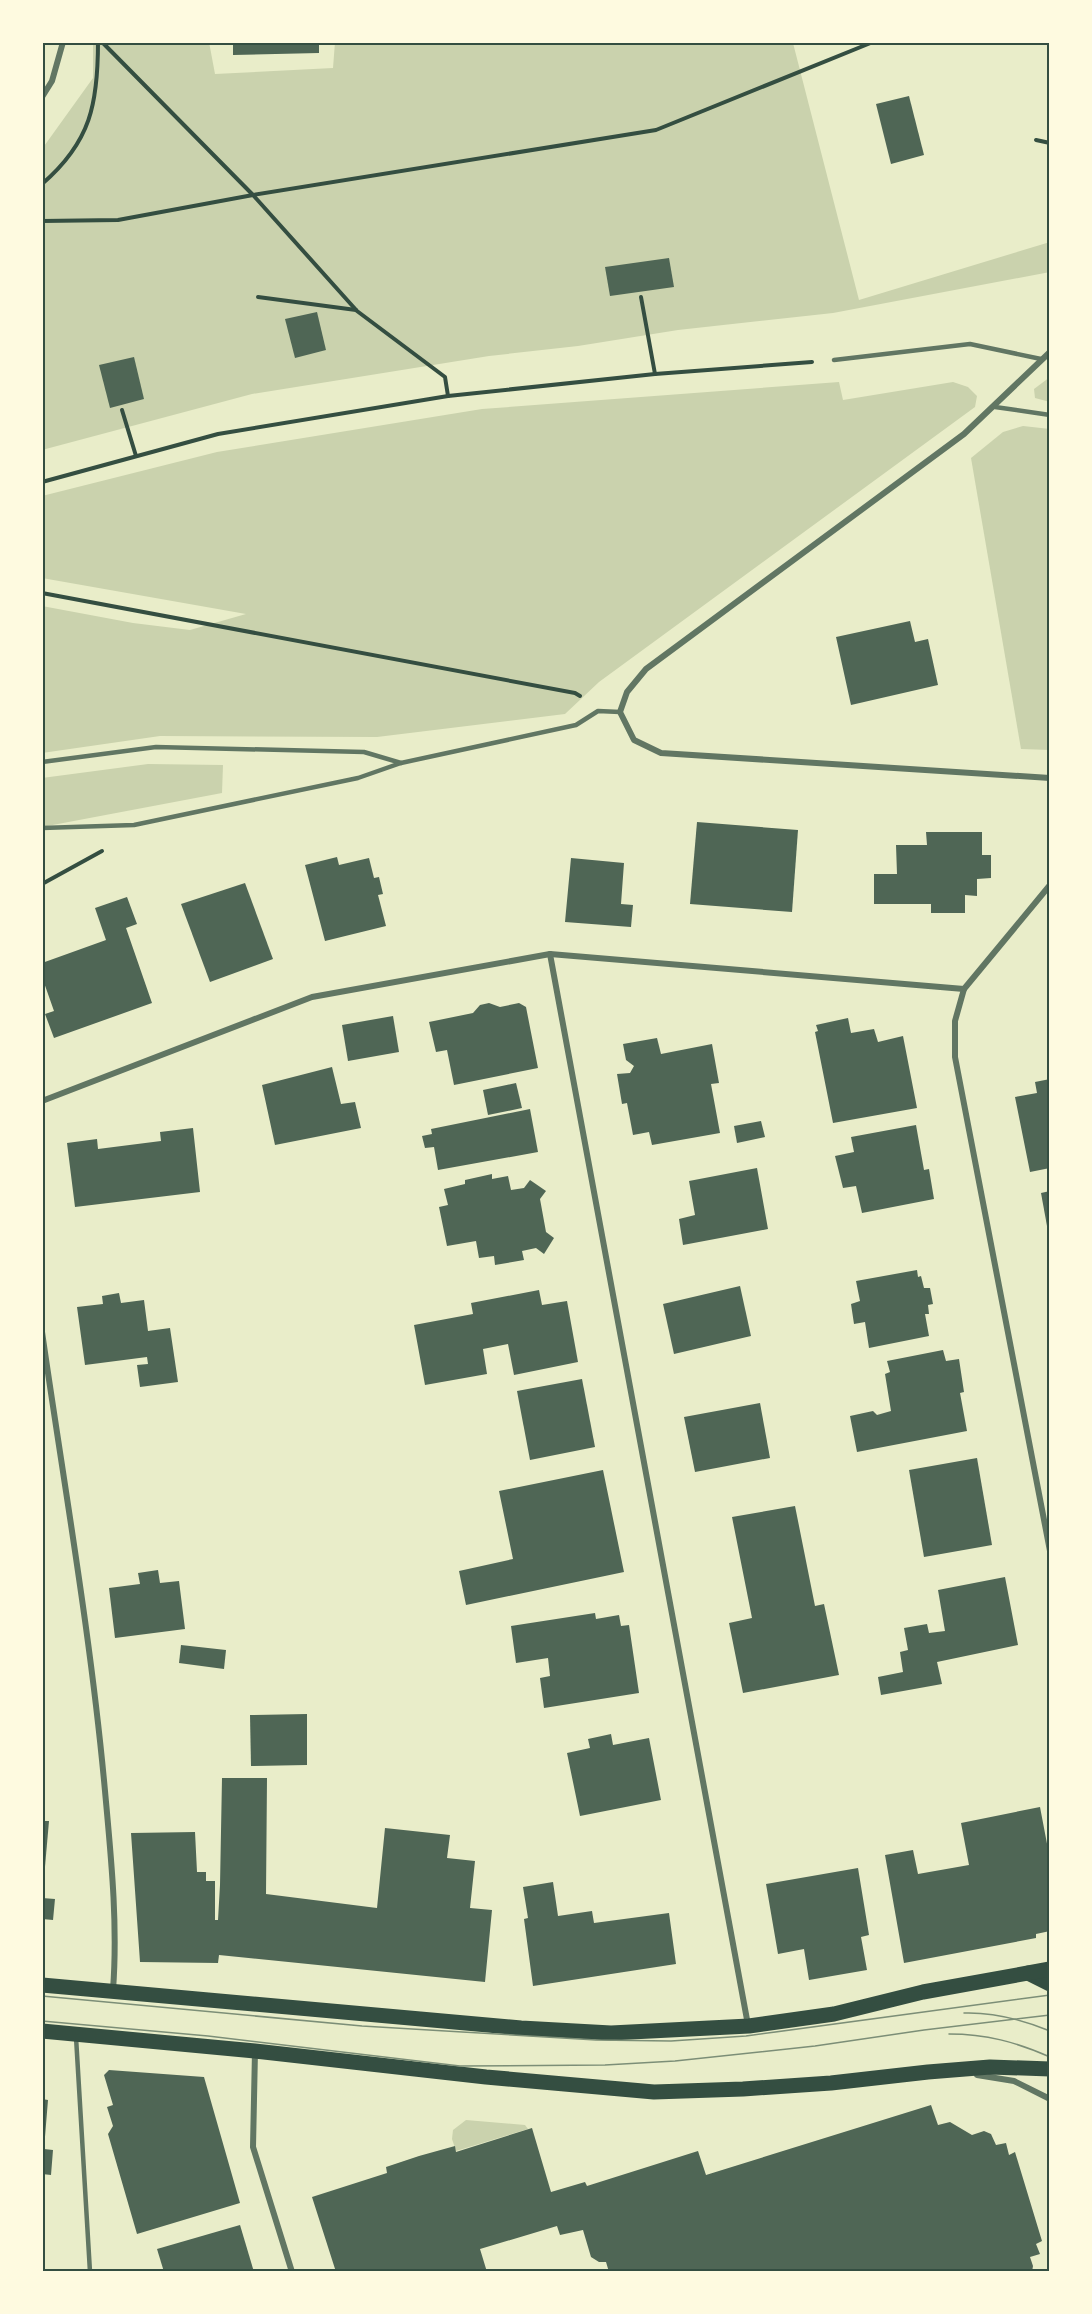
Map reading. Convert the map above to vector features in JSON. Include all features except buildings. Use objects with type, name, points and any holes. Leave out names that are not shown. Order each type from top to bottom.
[{"type":"main road","points":[[42,1985],[521,2028],[611,2032],[748,2026],[834,2014],[923,1992],[1050,1969]]},
{"type":"main road","points":[[1028,1973],[1050,1983]]},
{"type":"main road","points":[[42,2031],[255,2051],[486,2078],[654,2092],[831,2084],[990,2067],[1050,2069]]},
{"type":"street","points":[[42,97],[52,81],[63,42]]},
{"type":"street","points":[[1050,352],[964,434],[646,669],[627,692],[620,712],[634,740],[661,753],[1050,778]]},
{"type":"street","points":[[1050,885],[964,989],[955,1021],[955,1057],[1050,1551]]},
{"type":"street","points":[[42,1101],[312,997],[550,954],[964,989]]},
{"type":"street","points":[[550,954],[748,2026]]},
{"type":"street","points":[[42,1332],[99,1726],[116,1952],[113,1991]]},
{"type":"street","points":[[255,2051],[253,2147],[292,2272]]},
{"type":"street","points":[[928,2072],[985,2075],[1014,2081],[1050,2099]]},
{"type":"lane","points":[[834,360],[970,344],[1041,359]]},
{"type":"lane","points":[[994,407],[1050,414]]},
{"type":"lane","points":[[42,828],[134,825],[358,778],[401,763],[576,725],[598,711],[620,712]]},
{"type":"lane","points":[[42,762],[156,747],[364,752],[401,763]]},
{"type":"lane","points":[[76,2034],[90,2272]]},
{"type":"path","points":[[42,184],[75,148],[91,117],[98,76],[98,42]]},
{"type":"path","points":[[102,42],[253,195],[357,310],[445,377],[448,396]]},
{"type":"path","points":[[42,221],[117,220],[253,195],[656,130],[873,42]]},
{"type":"path","points":[[1036,140],[1050,143]]},
{"type":"path","points":[[258,297],[357,310]]},
{"type":"path","points":[[641,297],[655,374]]},
{"type":"path","points":[[42,482],[218,434],[448,396],[655,374],[834,360]]},
{"type":"path","points":[[122,410],[136,456]]},
{"type":"path","points":[[42,593],[575,693],[598,711]]},
{"type":"path","points":[[42,884],[102,850],[134,825]]},
{"type":"green space","points":[[93,42],[209,42],[215,74],[333,68],[335,42],[796,42],[793,43],[859,300],[1050,242],[1050,272],[833,313],[678,330],[578,346],[489,356],[252,394],[42,450],[42,149],[93,78]]},
{"type":"green space","points":[[1050,377],[1050,402],[1035,398],[1034,389]]},
{"type":"green space","points":[[839,382],[843,400],[953,382],[968,387],[977,396],[975,407],[599,682],[565,714],[377,737],[160,736],[42,753],[42,606],[133,623],[190,630],[246,614],[42,578],[42,496],[217,452],[482,409]]},
{"type":"green space","points":[[1023,426],[1050,429],[1050,750],[1021,749],[971,458],[1003,432]]},
{"type":"green space","points":[[148,764],[223,765],[222,793],[42,827],[42,778]]},
{"type":"green space","points":[[466,2120],[525,2125],[528,2129],[456,2151],[452,2139],[453,2130]]},
{"type":"tram line","points":[[42,1996],[362,2026],[596,2040],[671,2041],[746,2036],[1050,1995]]},
{"type":"tram line","points":[[964,2013],[1008,2018],[1050,2031]]},
{"type":"tram line","points":[[42,2021],[208,2036],[460,2066],[605,2065],[675,2061],[815,2046],[1050,2015]]},
{"type":"tram line","points":[[949,2034],[976,2035],[1001,2040],[1050,2057]]}]
